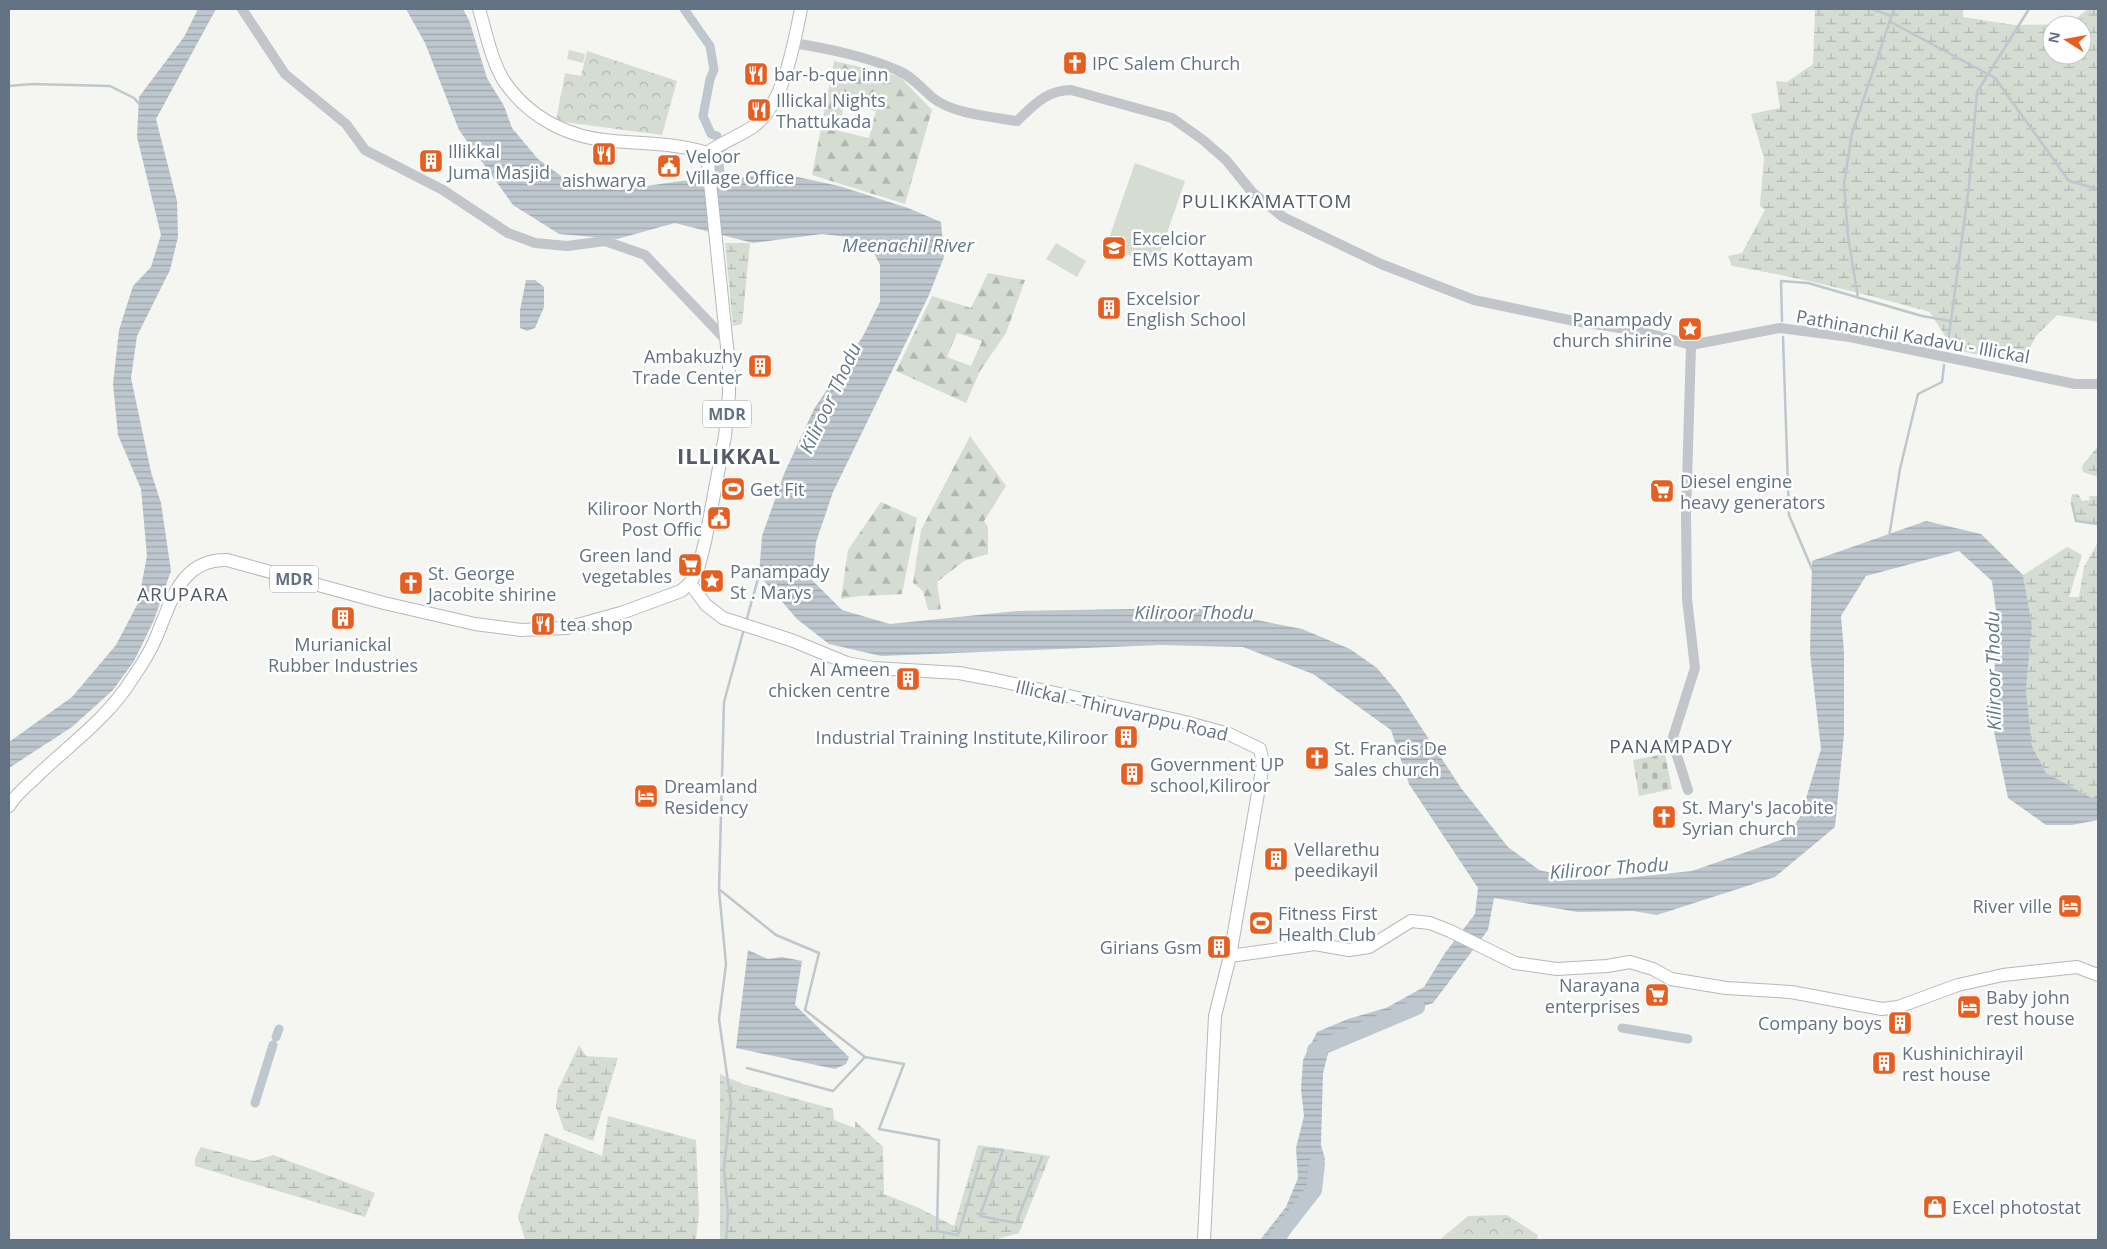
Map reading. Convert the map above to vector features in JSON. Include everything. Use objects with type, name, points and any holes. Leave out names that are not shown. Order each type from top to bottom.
[{"type":"main road","points":[[479,9],[503,80],[525,105],[540,118],[556,128],[575,135],[610,141],[671,145],[708,158],[727,140],[755,125],[770,108],[784,77],[801,9]]},
{"type":"main road","name":"MDR","points":[[9,806],[14,798],[53,759],[108,712],[150,652],[181,580],[201,564],[215,559],[227,560],[334,590],[449,618],[521,630],[567,628],[659,600],[681,591],[690,583],[698,569],[705,542],[725,436],[730,379],[708,158]]},
{"type":"main road","name":"Illickal - Thiruvarppu Road","points":[[690,583],[706,605],[723,618],[857,666],[926,669],[996,680],[1180,721],[1229,734],[1260,749],[1263,764],[1230,956],[1215,1016],[1204,1240]]},
{"type":"main road","points":[[1230,956],[1316,944],[1349,950],[1369,947],[1411,921],[1430,923],[1450,931],[1514,963],[1557,969],[1607,966],[1630,962],[1653,968],[1671,979],[1726,988],[1791,992],[1882,1009],[1898,1007],[1958,985],[2003,975],[2077,967],[2098,975]]},
{"type":"street","points":[[242,9],[286,74],[346,124],[365,150],[443,190],[508,233],[516,236],[535,243],[568,246],[604,241],[645,255],[725,339]]},
{"type":"street","name":"Pathinanchil Kadavu - Illickal","points":[[794,43],[831,49],[899,70],[921,85],[934,98],[971,113],[1017,121],[1047,95],[1059,90],[1071,90],[1172,118],[1203,140],[1226,160],[1252,192],[1283,217],[1389,267],[1474,300],[1574,321],[1640,331],[1691,345],[1780,328],[1850,337],[2075,384],[2098,384]]},
{"type":"street","points":[[1688,790],[1672,740],[1695,668],[1687,599],[1686,562],[1687,452],[1691,345]]},
{"type":"green space","points":[[1810,9],[1963,9],[1963,17],[2014,25],[2042,24],[2042,65],[2092,65],[2092,15],[2080,15],[2088,9],[2098,9],[2098,322],[2057,315],[2036,336],[2021,365],[1953,349],[1930,312],[1832,286],[1732,266],[1728,256],[1742,253],[1765,210],[1760,206],[1764,158],[1751,114],[1780,108],[1776,81],[1787,82],[1813,64],[1815,10]]},
{"type":"green space","points":[[569,50],[585,54],[583,63],[567,59]]},
{"type":"green space","points":[[587,51],[677,81],[662,135],[556,121],[565,73],[581,76]]},
{"type":"green space","points":[[834,61],[899,76],[932,110],[905,204],[812,175]],"holes":[[[844,103],[876,111],[869,138],[839,131]]]},
{"type":"green space","points":[[1135,163],[1185,181],[1156,265],[1106,247]]},
{"type":"green space","points":[[725,243],[750,243],[742,324],[733,326]]},
{"type":"green space","points":[[1056,243],[1086,261],[1077,277],[1046,259]]},
{"type":"green space","points":[[988,273],[1025,280],[1006,333],[980,371],[966,403],[896,371],[932,296],[971,308]],"holes":[[[957,333],[982,341],[971,366],[947,357]]]},
{"type":"green space","points":[[970,436],[1006,486],[984,521],[988,527],[988,554],[964,561],[937,582],[941,610],[928,610],[923,591],[913,583],[921,530]]},
{"type":"green space","points":[[2098,446],[2098,477],[2083,472],[2082,466]]},
{"type":"green space","points":[[2072,494],[2078,494],[2082,501],[2090,500],[2089,496],[2098,496],[2098,525],[2075,521],[2071,500]]},
{"type":"green space","points":[[881,502],[917,518],[902,594],[841,599],[848,550]]},
{"type":"green space","points":[[2098,542],[2098,795],[2092,798],[2046,773],[2032,746],[2026,690],[2032,625],[2023,575],[2067,547],[2082,555],[2069,597],[2079,597],[2084,567]]},
{"type":"green space","points":[[1665,754],[1672,789],[1639,796],[1633,760]]},
{"type":"green space","points":[[579,1045],[586,1056],[618,1058],[593,1141],[564,1130],[556,1107],[558,1089]]},
{"type":"green space","points":[[720,1074],[743,1084],[833,1109],[834,1120],[855,1128],[855,1121],[883,1147],[884,1194],[917,1207],[954,1226],[978,1145],[1050,1156],[1019,1233],[994,1240],[720,1240]]},
{"type":"green space","points":[[608,1116],[696,1140],[699,1214],[696,1240],[525,1240],[518,1216],[545,1133],[602,1156]]},
{"type":"green space","points":[[201,1147],[254,1161],[273,1155],[375,1193],[365,1217],[195,1166],[195,1158]]},
{"type":"green space","points":[[1507,1215],[1538,1235],[1537,1240],[1442,1240],[1468,1216]]},
{"type":"water","points":[[198,9],[216,9],[156,119],[177,201],[178,237],[170,270],[137,336],[131,378],[151,472],[161,503],[171,571],[154,620],[134,661],[113,690],[72,727],[9,768],[9,742],[72,697],[116,645],[138,603],[147,556],[141,489],[118,435],[113,384],[119,330],[133,286],[151,267],[161,235],[137,137],[139,97],[184,37]]},
{"type":"water","name":"Meenachil River","points":[[406,9],[463,9],[469,20],[487,78],[504,106],[512,128],[538,159],[561,176],[581,186],[619,190],[681,181],[740,178],[775,172],[839,186],[908,208],[941,222],[944,257],[929,295],[833,492],[816,542],[812,580],[842,610],[890,624],[1017,611],[1196,608],[1302,629],[1350,649],[1377,668],[1400,695],[1461,788],[1508,847],[1539,870],[1582,880],[1625,878],[1692,871],[1781,840],[1793,828],[1801,815],[1821,749],[1810,653],[1812,561],[1926,521],[1981,534],[2023,575],[2032,625],[2026,690],[2032,746],[2046,773],[2092,798],[2098,795],[2098,820],[2072,825],[2046,825],[2008,798],[1992,722],[1997,618],[1992,581],[1959,551],[1866,576],[1841,616],[1844,652],[1844,734],[1835,827],[1775,877],[1657,915],[1633,911],[1578,912],[1494,898],[1488,930],[1433,1003],[1339,1035],[1329,1050],[1323,1073],[1321,1145],[1325,1159],[1307,1206],[1286,1240],[1260,1240],[1286,1207],[1298,1178],[1296,1148],[1304,1116],[1301,1089],[1303,1060],[1317,1032],[1348,1019],[1386,1008],[1424,987],[1445,953],[1475,914],[1478,888],[1409,784],[1391,730],[1313,674],[1243,647],[1160,645],[881,656],[829,644],[797,619],[759,575],[762,536],[784,474],[814,409],[863,336],[880,302],[880,265],[870,245],[848,237],[822,234],[753,243],[675,223],[617,239],[559,234],[513,205],[459,130],[425,43]]},
{"type":"water","points":[[526,280],[535,280],[544,287],[544,307],[535,328],[527,331],[520,328],[520,310]]},
{"type":"water","points":[[748,950],[768,959],[782,957],[802,961],[795,1005],[849,1057],[846,1064],[835,1069],[736,1048]]},
{"type":"waterway","points":[[684,9],[710,46],[714,70],[710,79],[703,116],[711,134],[717,136]]},
{"type":"waterway","points":[[1872,9],[1891,16]]},
{"type":"waterway","points":[[1858,298],[1848,236],[1844,184],[1852,133],[1894,9]]},
{"type":"waterway","points":[[1947,350],[1969,186],[1977,92],[2029,9]]},
{"type":"waterway","points":[[1889,21],[1995,78],[2069,181],[2098,189]]},
{"type":"waterway","points":[[9,86],[32,84],[110,86],[134,98],[140,105]]},
{"type":"waterway","points":[[723,153],[719,165],[723,190]]},
{"type":"waterway","points":[[1782,321],[1781,281],[1808,283],[1922,316],[1950,321]]},
{"type":"waterway","points":[[1783,337],[1789,515],[1812,569]]},
{"type":"waterway","points":[[1889,537],[1900,469],[1918,394],[1942,382],[1944,365]]},
{"type":"waterway","points":[[2072,503],[2076,521],[2098,524]]},
{"type":"waterway","points":[[746,622],[759,575]]},
{"type":"waterway","points":[[726,1240],[728,1213],[724,1168],[731,1103],[719,1019],[726,964],[719,890],[724,702],[744,629]]},
{"type":"waterway","points":[[720,890],[776,935],[819,953],[805,1010],[865,1057]]},
{"type":"waterway","points":[[1315,1050],[1417,1007]]},
{"type":"waterway","points":[[1622,1028],[1688,1039]]},
{"type":"waterway","points":[[276,1037],[279,1029]]},
{"type":"waterway","points":[[255,1103],[273,1045]]},
{"type":"waterway","points":[[747,1068],[833,1091],[865,1057],[904,1064],[879,1129],[939,1140],[937,1231],[958,1235],[984,1149],[1003,1150],[980,1216],[1016,1223],[1042,1157]]},
{"type":"waterway","points":[[1275,1240],[1314,1190],[1317,1164]]},
{"type":"place","name":"IPC Salem Church","points":[[1075,63]]},
{"type":"place","name":"bar-b-que inn","points":[[756,74]]},
{"type":"place","name":"Illickal Nights Thattukada","points":[[759,110]]},
{"type":"place","name":"aishwarya","points":[[604,154]]},
{"type":"place","name":"Illikkal Juma Masjid","points":[[431,161]]},
{"type":"place","name":"Veloor Village Office","points":[[669,166]]},
{"type":"place","name":"Excelcior EMS Kottayam","points":[[1114,248]]},
{"type":"place","name":"Excelsior English School","points":[[1109,308]]},
{"type":"place","name":"Panampady church shirine","points":[[1690,329]]},
{"type":"place","name":"Ambakuzhy Trade Center","points":[[760,366]]},
{"type":"place","name":"Get Fit","points":[[733,489]]},
{"type":"place","name":"Diesel engine heavy generators","points":[[1662,491]]},
{"type":"place","name":"Kiliroor North Post Offic","points":[[719,518]]},
{"type":"place","name":"Green land vegetables","points":[[690,565]]},
{"type":"place","name":"Panampady St . Marys","points":[[712,581]]},
{"type":"place","name":"St. George Jacobite shirine","points":[[411,583]]},
{"type":"place","name":"Murianickal Rubber Industries","points":[[343,618]]},
{"type":"place","name":"tea shop","points":[[543,624]]},
{"type":"place","name":"Al Ameen chicken centre","points":[[908,679]]},
{"type":"place","name":"Industrial Training Institute,Kiliroor","points":[[1126,737]]},
{"type":"place","name":"St. Francis De Sales church","points":[[1317,758]]},
{"type":"place","name":"Government UP school,Kiliroor","points":[[1132,774]]},
{"type":"place","name":"Dreamland Residency","points":[[646,796]]},
{"type":"place","name":"St. Mary's Jacobite Syrian church","points":[[1664,817]]},
{"type":"place","name":"Vellarethu peedikayil","points":[[1276,859]]},
{"type":"place","name":"River ville","points":[[2070,906]]},
{"type":"place","name":"Fitness First Health Club","points":[[1261,923]]},
{"type":"place","name":"Girians Gsm","points":[[1219,947]]},
{"type":"place","name":"Narayana enterprises","points":[[1657,995]]},
{"type":"place","name":"Baby john rest house","points":[[1969,1007]]},
{"type":"place","name":"Company boys","points":[[1900,1023]]},
{"type":"place","name":"Kushinichirayil rest house","points":[[1884,1063]]},
{"type":"place","name":"Excel photostat","points":[[1935,1207]]},
{"type":"district","name":"PULIKKAMATTOM","points":[[1267,201]]},
{"type":"district","name":"ILLIKKAL","points":[[729,455]]},
{"type":"district","name":"ARUPARA","points":[[183,594]]},
{"type":"district","name":"PANAMPADY","points":[[1671,746]]},
{"type":"water label","name":"Kiliroor Thodu","points":[[830,398]]},
{"type":"water label","name":"Kiliroor Thodu","points":[[1194,612]]},
{"type":"water label","name":"Kiliroor Thodu","points":[[1993,671]]},
{"type":"water label","name":"Kiliroor Thodu","points":[[1609,868]]}]
